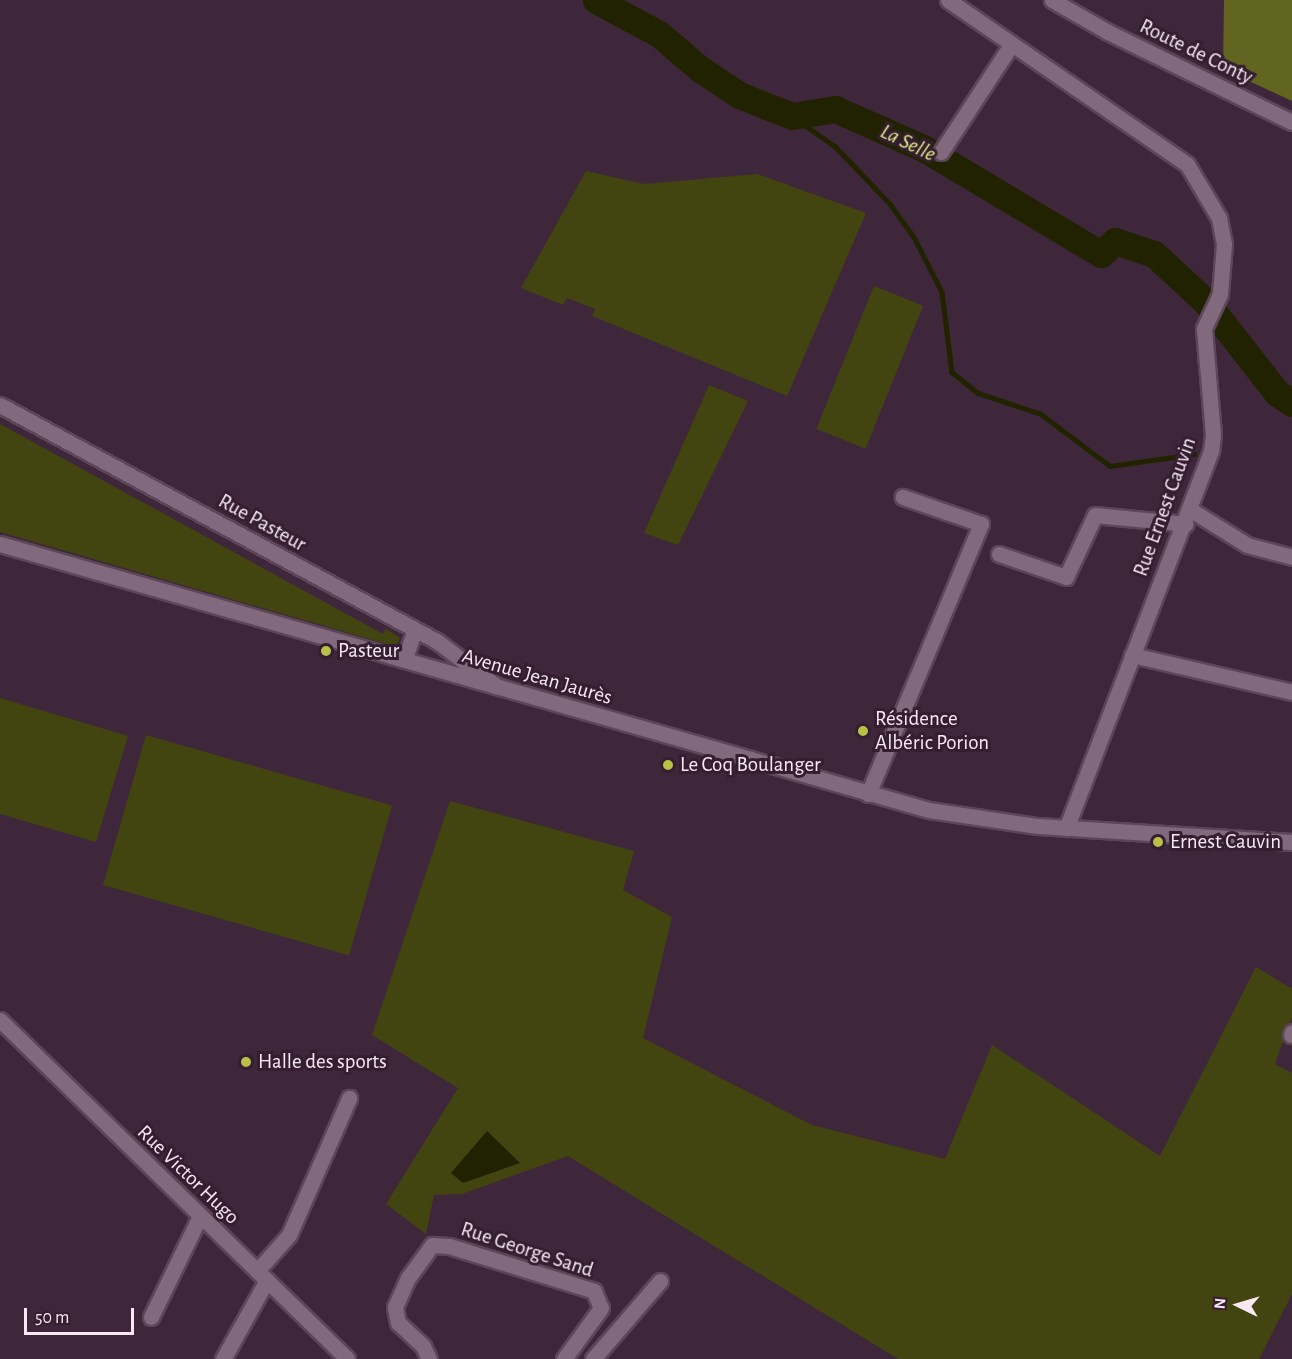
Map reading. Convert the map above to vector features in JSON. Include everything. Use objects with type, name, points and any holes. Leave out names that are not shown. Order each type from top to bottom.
[{"type":"street","name":"Rue Ernest Cauvin","points":[[948,0],[1011,45],[1141,129],[1187,164],[1219,219],[1224,244],[1224,273],[1204,343],[1213,435],[1188,517],[1066,828]]},
{"type":"street","name":"Route de Conty","points":[[1052,0],[1108,32],[1292,122]]},
{"type":"street","points":[[941,152],[1011,45]]},
{"type":"street","name":"Rue Pasteur","points":[[0,405],[414,632],[438,642],[497,687]]},
{"type":"street","points":[[868,794],[981,524],[903,497]]},
{"type":"street","points":[[999,554],[1066,577],[1095,515],[1188,517],[1247,545],[1292,557]]},
{"type":"street","name":"Avenue Jean Jaurès","points":[[0,544],[929,810],[1066,828],[1292,842]]},
{"type":"street","points":[[404,660],[414,632]]},
{"type":"street","points":[[1132,655],[1292,692]]},
{"type":"street","name":"Rue Victor Hugo","points":[[0,1020],[347,1359]]},
{"type":"street","points":[[224,1359],[262,1275],[289,1235],[349,1098]]},
{"type":"street","points":[[152,1317],[200,1216]]},
{"type":"street","name":"Rue George Sand","points":[[429,1359],[423,1346],[398,1323],[395,1307],[408,1278],[432,1245],[449,1246],[594,1291],[601,1308],[564,1359]]},
{"type":"street","points":[[593,1359],[660,1281]]},
{"type":"shaded area","points":[[586,171],[644,184],[757,174],[866,213],[787,396],[592,316],[595,309],[567,298],[563,305],[521,288]]},
{"type":"shaded area","points":[[874,286],[923,306],[865,449],[816,429]]},
{"type":"shaded area","points":[[709,385],[748,401],[678,545],[644,533]]},
{"type":"shaded area","points":[[0,424],[383,634],[386,629],[400,638],[397,647],[0,532]]},
{"type":"shaded area","points":[[0,698],[128,736],[96,842],[0,814]]},
{"type":"shaded area","points":[[146,735],[392,806],[349,956],[103,885]]},
{"type":"shaded area","points":[[450,801],[634,851],[623,890],[672,917],[643,1038],[812,1125],[945,1159],[992,1045],[1160,1156],[1256,967],[1292,989],[1292,1017],[1275,1064],[1292,1073],[1292,1294],[1259,1359],[898,1359],[568,1156],[462,1194],[434,1195],[426,1234],[386,1204],[458,1088],[372,1035]]},
{"type":"shaded area","points":[[487,1131],[520,1163],[463,1183],[451,1173]]},
{"type":"green space","points":[[1224,0],[1292,0],[1292,101],[1223,69]]},
{"type":"waterway","name":"La Selle","points":[[596,0],[659,34],[700,69],[739,95],[792,116],[835,109],[923,148],[1101,254],[1115,241],[1154,254],[1206,302],[1277,393],[1292,403]]},
{"type":"waterway","points":[[792,116],[836,147],[890,204],[914,237],[942,292],[952,372],[978,393],[1041,414],[1110,466],[1194,454]]},
{"type":"place","name":"Pasteur","points":[[326,651]]},
{"type":"place","name":"Résidence Albéric Porion","points":[[863,731]]},
{"type":"place","name":"Le Coq Boulanger","points":[[668,765]]},
{"type":"place","name":"Ernest Cauvin","points":[[1158,842]]},
{"type":"place","name":"Halle des sports","points":[[246,1062]]}]
